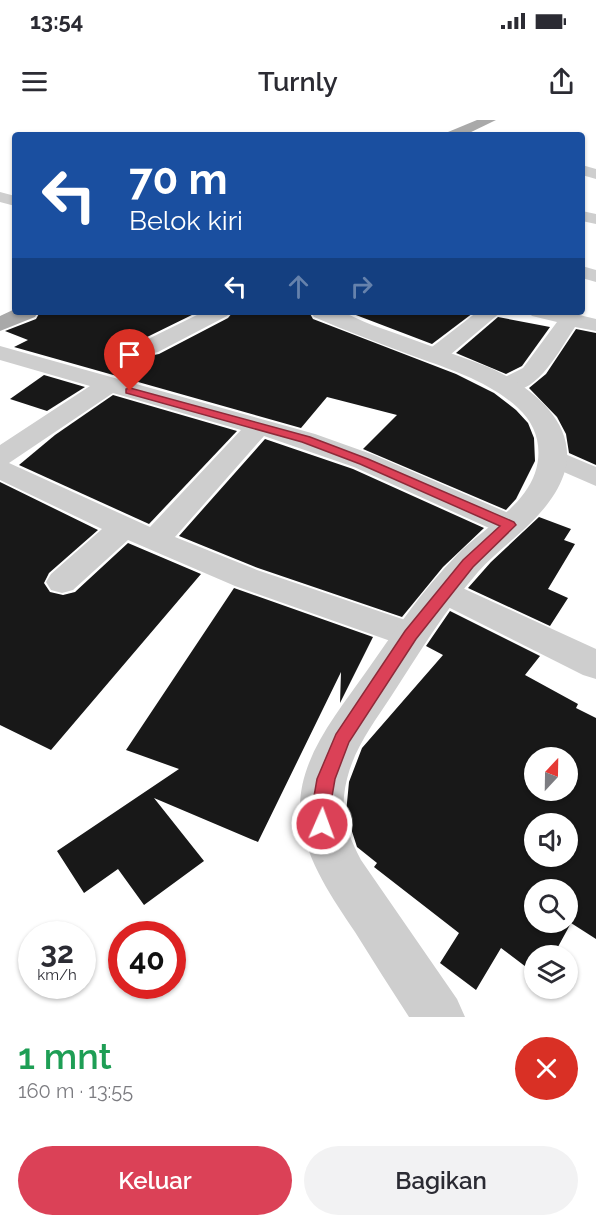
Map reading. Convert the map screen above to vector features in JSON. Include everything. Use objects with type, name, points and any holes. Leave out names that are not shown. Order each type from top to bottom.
[{"type":"main road","points":[[460,132],[489,120]]},
{"type":"main road","points":[[0,324],[20,315]]},
{"type":"street","points":[[150,347],[214,315]]},
{"type":"street","points":[[329,315],[475,370],[507,386],[533,408],[546,425],[553,441],[553,457],[547,477],[534,500],[468,563],[411,635],[342,739],[326,779],[322,802],[322,824],[345,876],[439,1017]]},
{"type":"street","points":[[436,355],[486,315]]},
{"type":"street","points":[[507,386],[531,373],[577,315]]},
{"type":"street","points":[[0,353],[306,440],[364,461],[509,525]]},
{"type":"street","points":[[0,457],[108,385]]},
{"type":"street","points":[[155,540],[258,426]]},
{"type":"street","points":[[553,457],[596,477]]},
{"type":"street","points":[[0,469],[124,527],[246,578],[411,635]]},
{"type":"street","points":[[62,582],[124,527]]},
{"type":"street","points":[[445,592],[596,665]]},
{"type":"building","points":[[38,315],[192,315],[141,340],[137,348],[141,354],[149,356],[159,354],[230,315],[311,315],[313,319],[456,374],[494,393],[516,410],[528,423],[534,438],[535,461],[516,499],[506,510],[363,449],[397,415],[327,397],[301,428],[14,347],[28,340],[5,331],[36,319]]},
{"type":"building","points":[[356,315],[470,315],[432,344]]},
{"type":"building","points":[[498,317],[550,327],[522,366],[506,374],[456,353]]},
{"type":"building","points":[[576,329],[596,333],[596,465],[569,453],[566,434],[557,417],[529,388],[546,374]]},
{"type":"building","points":[[44,375],[85,387],[47,411],[10,399]]},
{"type":"building","points":[[113,395],[237,431],[149,524],[19,465],[55,435]]},
{"type":"building","points":[[265,439],[353,469],[484,528],[443,567],[402,617],[258,568],[179,536]]},
{"type":"building","points":[[0,482],[98,530],[49,573],[44,583],[50,592],[63,595],[75,592],[128,543],[201,574],[51,750],[0,725]]},
{"type":"building","points":[[539,517],[571,529],[564,540],[575,544],[548,589],[568,598],[550,626],[468,588],[491,562]]},
{"type":"building","points":[[234,588],[373,637],[340,703],[341,672],[258,842],[154,798],[204,861],[144,905],[118,869],[84,893],[57,851],[179,769],[126,750]]},
{"type":"building","points":[[450,611],[540,656],[525,675],[578,704],[576,708],[596,718],[596,939],[578,927],[578,879],[524,879],[524,933],[566,933],[559,945],[524,945],[524,965],[501,948],[476,990],[440,963],[459,933],[374,867],[377,863],[357,847],[346,813],[349,782],[362,748],[443,655],[426,646]]},
{"type":"route","points":[[130,391],[306,440],[364,461],[509,525],[468,563],[411,635],[342,739],[326,779],[322,802],[322,824]]}]
